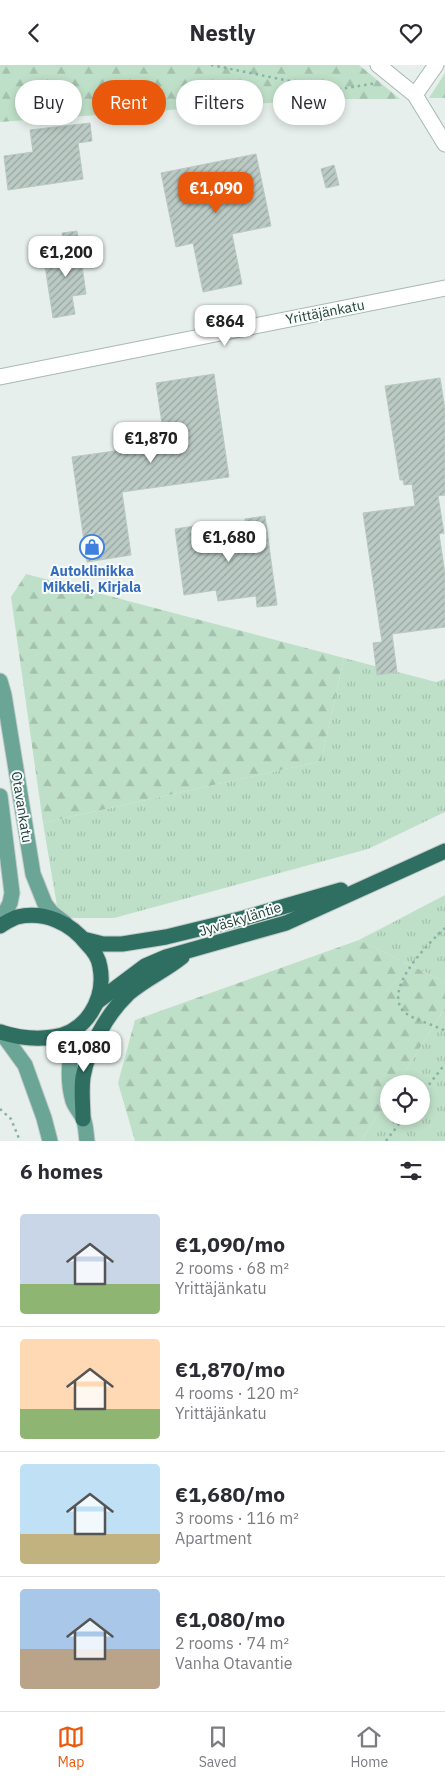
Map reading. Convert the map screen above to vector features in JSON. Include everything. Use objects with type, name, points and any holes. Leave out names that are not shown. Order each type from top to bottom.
[{"type":"highway","name":"Jyväskyläntie","points":[[76,1029],[98,1003],[145,966],[166,957],[286,923],[445,851]]},
{"type":"highway","name":"Jyväskyläntie","points":[[83,939],[103,944],[122,944],[166,937],[244,918],[398,873]]},
{"type":"highway","points":[[0,925],[15,918],[30,915],[44,916],[65,923],[93,951],[100,967],[101,985],[98,1003]]},
{"type":"highway","points":[[83,1119],[83,1077],[89,1057],[111,1015],[128,995],[148,978],[173,965],[189,951]]},
{"type":"highway","points":[[0,1032],[34,1039],[54,1037],[76,1029]]},
{"type":"main road","name":"Otavankatu","points":[[0,681],[4,695],[33,874],[45,904],[52,913],[65,923]]},
{"type":"main road","name":"Otavankatu","points":[[0,796],[12,893],[10,903],[0,925]]},
{"type":"main road","points":[[76,1029],[68,1069],[74,1103],[83,1119],[87,1141]]},
{"type":"main road","points":[[0,1032],[25,1065],[50,1141]]},
{"type":"street","points":[[378,65],[415,95],[445,143]]},
{"type":"street","points":[[415,95],[436,65]]},
{"type":"street","name":"Yrittäjänkatu","points":[[0,377],[445,288]]},
{"type":"path","points":[[211,65],[334,90],[399,82]]},
{"type":"path","points":[[445,928],[428,944],[401,981],[398,996],[401,1008],[408,1014],[445,1031]]},
{"type":"path","points":[[430,1083],[445,1064]]},
{"type":"path","points":[[0,1109],[11,1119],[20,1141]]},
{"type":"path","points":[[386,1141],[398,1125]]},
{"type":"green space","points":[[0,65],[359,65],[400,99],[345,99],[345,80],[273,80],[273,103],[263,103],[263,80],[176,80],[176,109],[166,110],[166,80],[92,80],[92,115],[82,116],[82,80],[15,80],[15,121],[0,122]]},
{"type":"green space","points":[[445,73],[445,97],[429,98]]},
{"type":"green space","points":[[26,574],[344,658],[321,761],[43,823],[11,597]]},
{"type":"green space","points":[[344,658],[436,682],[445,679],[445,812],[368,849],[114,918],[59,918],[43,823],[321,761]]},
{"type":"green space","points":[[445,895],[445,982],[359,940]]},
{"type":"green space","points":[[359,940],[445,982],[445,1008],[403,1075],[380,1075],[380,1111],[361,1141],[135,1141],[118,1083],[135,1020]]},
{"type":"green space","points":[[445,1008],[445,1141],[361,1141],[380,1111],[380,1125],[430,1125],[430,1075],[403,1075]]},
{"type":"building","points":[[90,123],[92,141],[78,143],[83,179],[8,190],[4,156],[33,152],[30,130]]},
{"type":"building","points":[[256,154],[271,226],[232,234],[242,284],[203,292],[193,243],[176,247],[161,173]]},
{"type":"building","points":[[334,165],[339,185],[326,188],[321,169]]},
{"type":"building","points":[[77,231],[86,294],[72,296],[75,314],[53,318],[45,266],[67,263],[62,233]]},
{"type":"building","points":[[214,374],[229,477],[122,492],[131,555],[87,562],[72,457],[165,444],[156,383]]},
{"type":"building","points":[[440,378],[445,409],[445,495],[438,496],[444,533],[439,534],[445,574],[445,627],[392,634],[397,672],[377,675],[373,643],[382,642],[363,513],[415,506],[412,484],[404,485],[403,480],[400,480],[385,386]]},
{"type":"building","points":[[265,516],[277,605],[257,607],[256,596],[218,601],[216,590],[184,595],[175,529],[194,526],[196,537],[246,530],[245,519]]},
{"type":"place","name":"Autoklinikka Mikkeli, Kirjala","points":[[92,547]]}]
